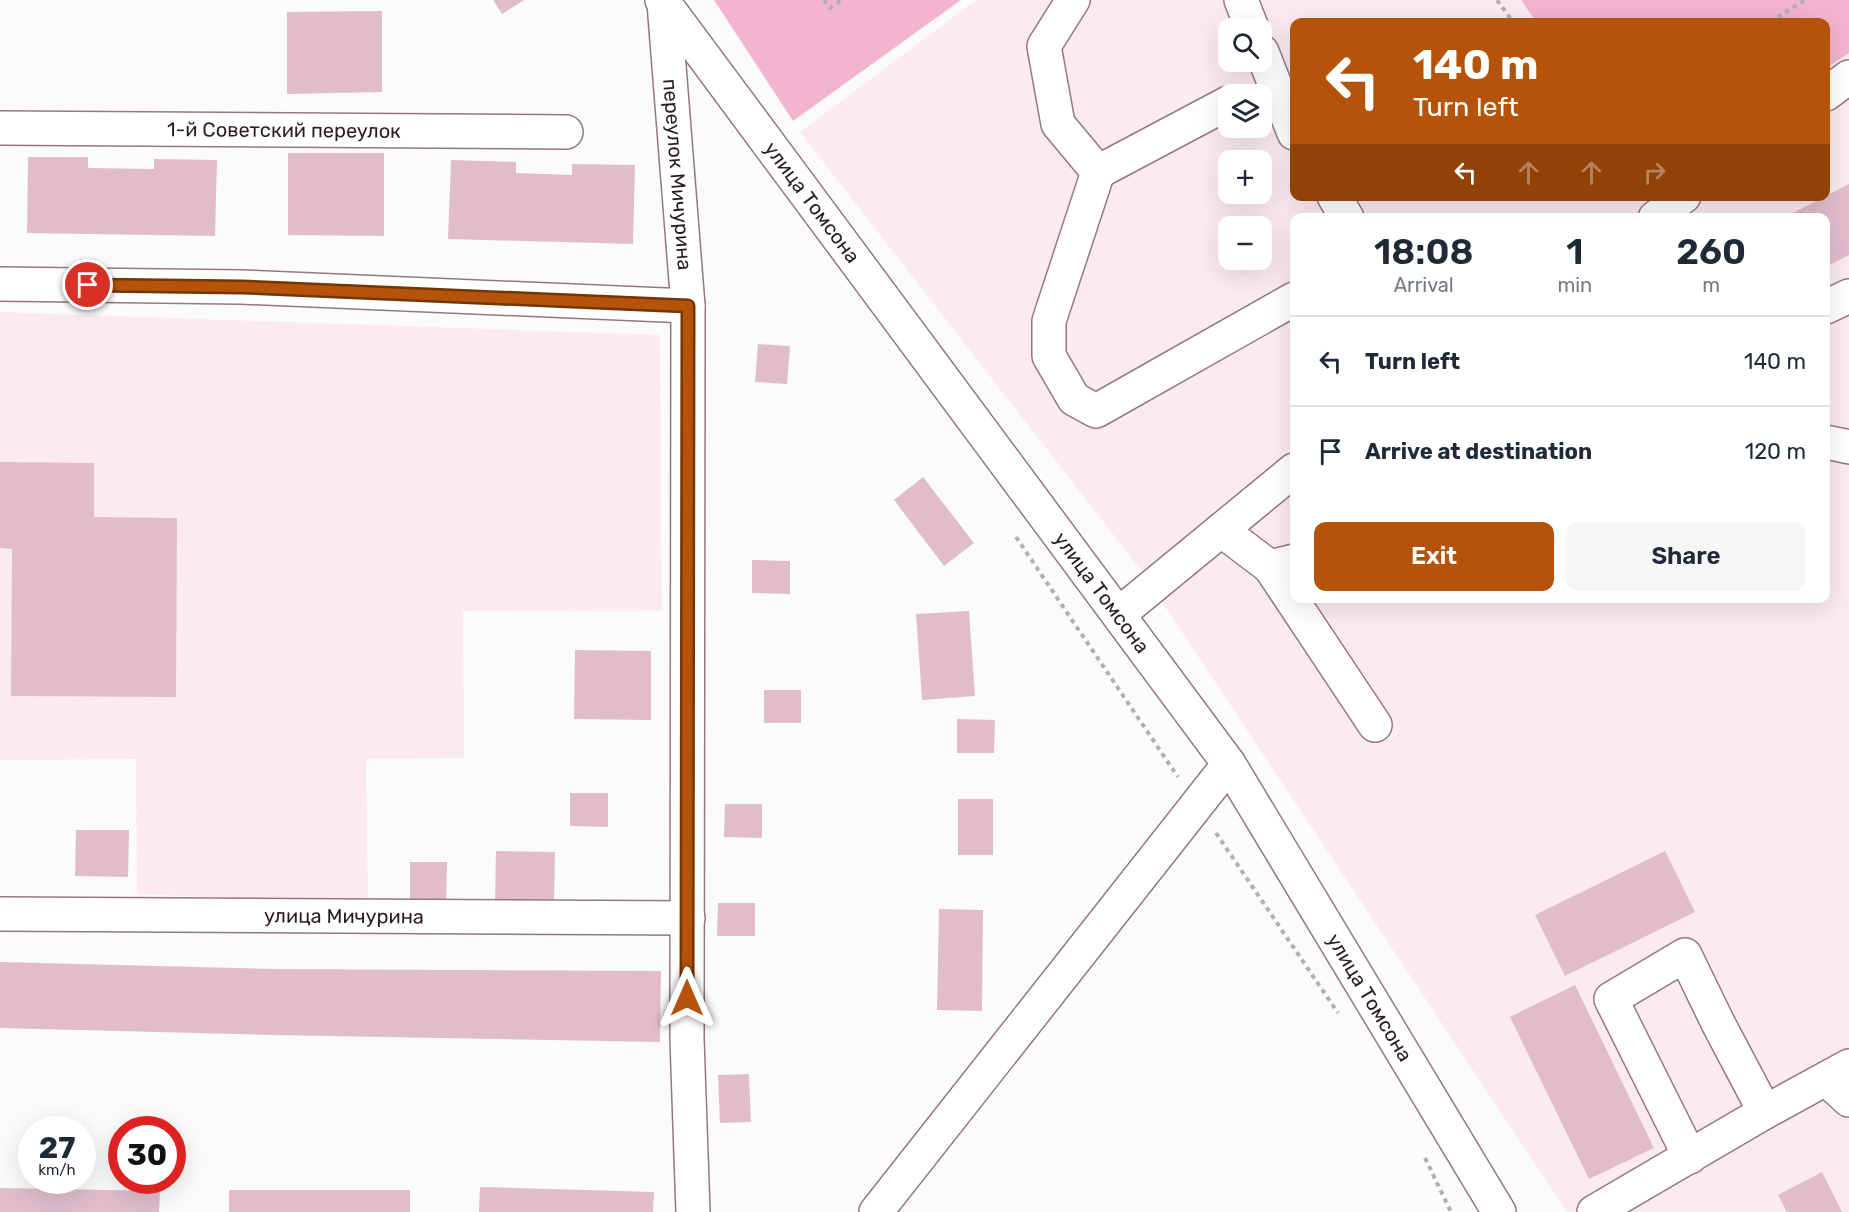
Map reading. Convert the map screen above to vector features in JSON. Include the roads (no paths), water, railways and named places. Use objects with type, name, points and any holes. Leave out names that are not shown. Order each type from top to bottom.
[{"type":"street","points":[[1073,0],[1044,46],[1058,124],[1098,172]]},
{"type":"street","points":[[1241,0],[1248,18]]},
{"type":"street","name":"переулок Мичурина","points":[[663,1],[688,306],[687,1039],[693,1212]]},
{"type":"street","name":"улица Томсона","points":[[663,1],[1229,764],[1499,1212]]},
{"type":"street","points":[[1260,76],[1290,126]]},
{"type":"street","points":[[1830,91],[1849,77]]},
{"type":"street","points":[[1218,108],[1098,172],[1049,321],[1049,356],[1074,399],[1096,411],[1290,301]]},
{"type":"street","name":"1-й Советский переулок","points":[[0,128],[566,132]]},
{"type":"street","points":[[1662,213],[1677,201]]},
{"type":"street","points":[[0,284],[242,287],[688,306]]},
{"type":"street","points":[[1830,305],[1849,296]]},
{"type":"street","points":[[1830,443],[1849,447]]},
{"type":"street","points":[[1119,614],[1290,473]]},
{"type":"street","points":[[1221,530],[1282,564],[1290,578]]},
{"type":"street","points":[[1305,603],[1375,725]]},
{"type":"street","points":[[876,1212],[1229,764]]},
{"type":"street","name":"улица Мичурина","points":[[0,914],[688,918]]},
{"type":"street","points":[[1690,1157],[1611,999],[1685,955],[1718,1023],[1766,1112]]},
{"type":"street","points":[[1594,1212],[1766,1112],[1841,1081]]}]
